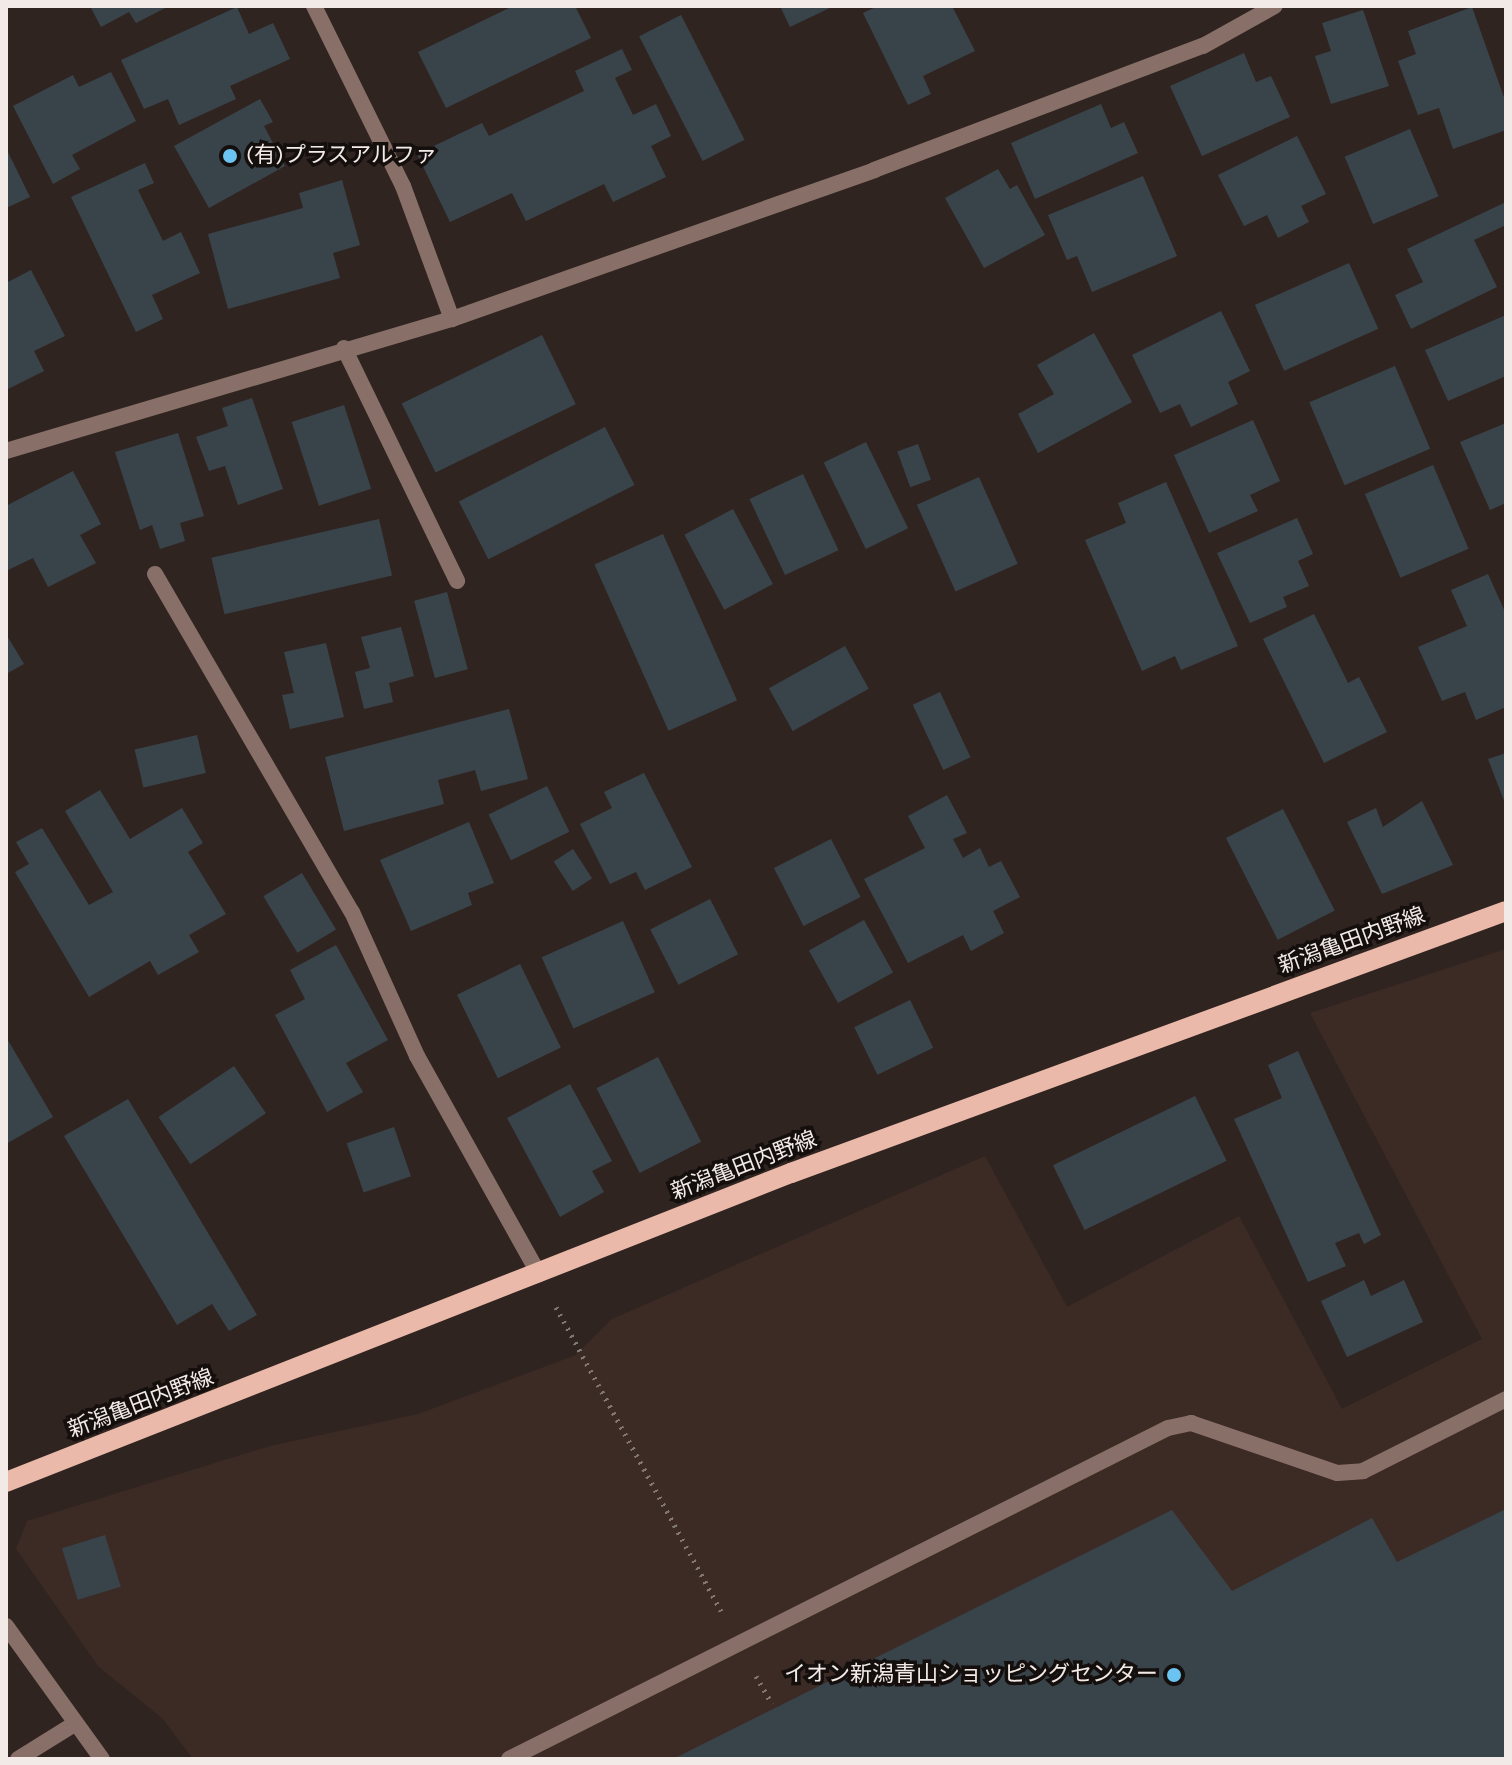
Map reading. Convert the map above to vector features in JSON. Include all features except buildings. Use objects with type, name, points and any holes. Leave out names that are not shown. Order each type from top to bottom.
[{"type":"main road","name":"新潟亀田内野線","points":[[6,1482],[805,1167],[1506,911]]},
{"type":"street","points":[[314,6],[403,186],[452,319]]},
{"type":"street","points":[[6,451],[344,348],[452,319],[874,170],[1203,46],[1275,6]]},
{"type":"street","points":[[344,348],[457,581]]},
{"type":"street","points":[[155,574],[352,912],[417,1056],[539,1274]]},
{"type":"street","points":[[509,1759],[1168,1428],[1191,1423],[1337,1473],[1363,1471],[1506,1399]]},
{"type":"street","points":[[6,1626],[102,1759]]},
{"type":"street","points":[[18,1759],[76,1723]]},
{"type":"path","points":[[539,1274],[772,1704]]},
{"type":"shaded area","points":[[1506,949],[1506,1759],[193,1759],[163,1719],[99,1667],[16,1549],[27,1521],[270,1446],[418,1414],[576,1355],[612,1319],[985,1156],[1067,1307],[1239,1216],[1342,1409],[1482,1339],[1310,1013]]},
{"type":"place","name":"(有)プラスアルファ","points":[[230,156]]},
{"type":"place","name":"イオン新潟青山ショッピングセンター","points":[[1174,1675]]}]
